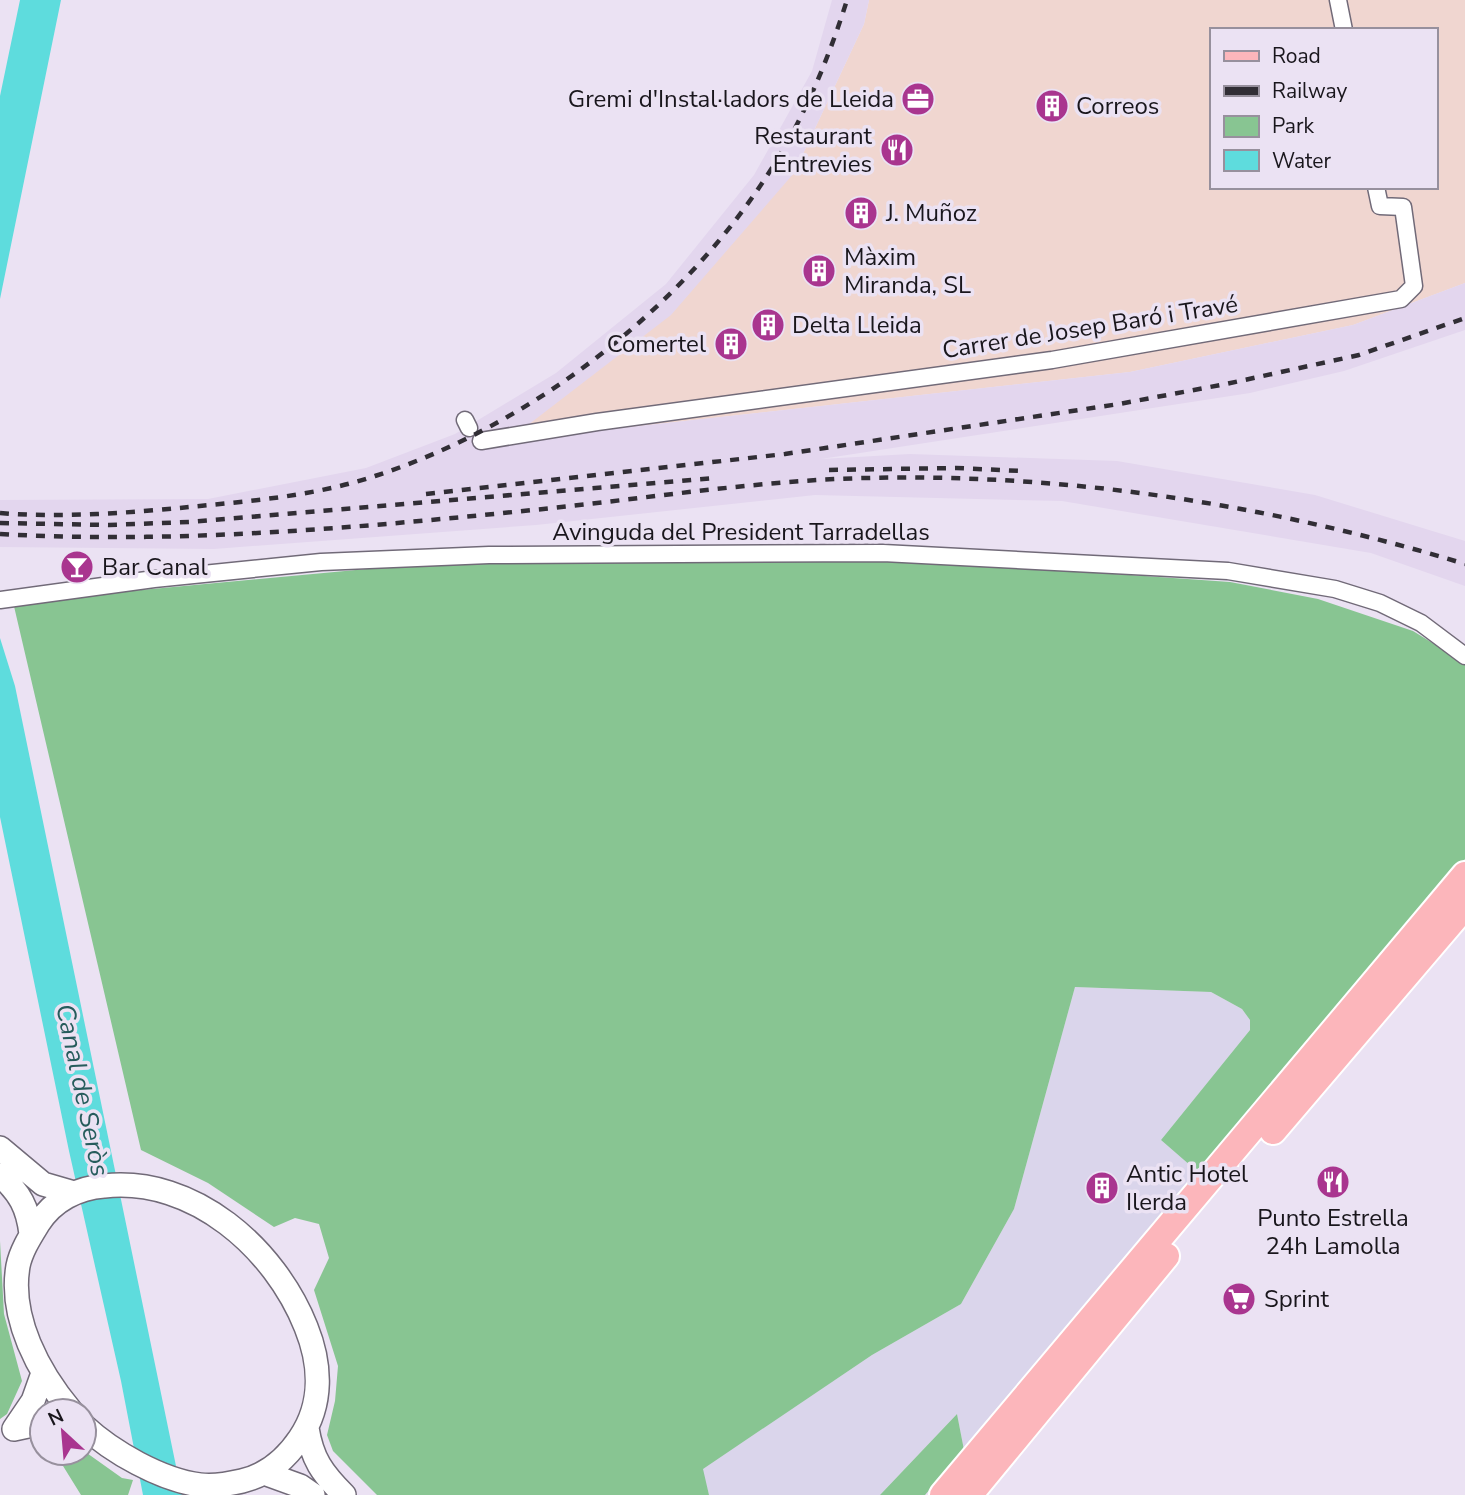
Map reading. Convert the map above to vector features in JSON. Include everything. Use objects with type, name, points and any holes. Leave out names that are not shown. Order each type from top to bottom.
[{"type":"main road","points":[[943,1495],[1465,875]]},
{"type":"main road","points":[[969,1495],[1177,1243],[1465,906]]},
{"type":"main road","points":[[0,1148],[43,1184],[74,1193]]},
{"type":"main road","points":[[0,1175],[23,1201],[32,1234]]},
{"type":"main road","points":[[61,1397],[43,1373],[28,1337],[17,1300],[19,1264],[32,1234],[47,1213],[74,1193],[95,1186],[140,1185],[173,1195],[228,1224],[268,1261],[301,1315],[312,1343],[317,1366],[318,1387],[314,1409],[307,1428],[293,1450],[264,1473],[225,1484],[201,1485],[160,1472],[120,1453],[98,1436]]},
{"type":"main road","points":[[34,1397],[43,1373]]},
{"type":"main road","points":[[28,1408],[14,1429],[28,1426]]},
{"type":"main road","points":[[307,1428],[324,1475],[344,1495]]},
{"type":"main road","points":[[264,1473],[300,1486],[313,1495]]},
{"type":"street","points":[[1338,0],[1344,28]]},
{"type":"street","name":"Carrer de Josep Baró i Travé","points":[[481,441],[610,420],[1052,360],[1401,299],[1415,286],[1403,207],[1380,206],[1376,189]]},
{"type":"street","name":"Avinguda del President Tarradellas","points":[[0,600],[154,579],[321,562],[489,555],[883,553],[1228,571],[1335,589],[1380,603],[1421,623],[1465,656]]},
{"type":"shaded area","points":[[832,0],[869,0],[864,24],[794,173],[671,315],[528,425],[522,439],[1130,372],[1353,325],[1465,283],[1465,330],[1344,371],[1250,393],[821,459],[910,454],[1117,461],[1315,495],[1465,541],[1465,586],[1371,553],[1062,501],[815,495],[536,525],[214,549],[0,547],[0,500],[208,499],[366,468],[455,434],[556,373],[666,284],[754,175],[812,71]]},
{"type":"shaded area","points":[[869,0],[1465,0],[1465,283],[1353,325],[1130,372],[522,439],[528,425],[794,173],[864,24]]},
{"type":"shaded area","points":[[1075,987],[1211,992],[1242,1009],[1250,1020],[1250,1030],[1161,1140],[1199,1173],[964,1450],[957,1414],[880,1495],[709,1495],[702,1469],[872,1355],[961,1304],[1014,1209]]},
{"type":"green space","points":[[890,558],[1230,582],[1318,599],[1413,631],[1465,663],[1465,859],[1199,1173],[1161,1140],[1250,1030],[1250,1020],[1242,1009],[1211,992],[1075,987],[1014,1209],[961,1304],[872,1355],[703,1469],[709,1495],[377,1495],[333,1451],[327,1435],[335,1401],[338,1366],[314,1290],[329,1258],[319,1224],[295,1218],[274,1227],[208,1183],[141,1150],[13,602],[420,564],[532,559]]},
{"type":"green space","points":[[0,1241],[4,1314],[22,1381],[7,1414],[0,1419]]},
{"type":"green space","points":[[957,1414],[964,1450],[925,1495],[880,1495]]},
{"type":"green space","points":[[98,1461],[122,1478],[133,1480],[128,1495],[81,1495],[64,1467],[98,1467]]},
{"type":"water","points":[[20,0],[61,0],[0,299],[0,96]]},
{"type":"water","name":"Canal de Seròs","points":[[0,638],[15,686],[182,1495],[143,1495],[121,1381],[69,1151],[0,817]]},
{"type":"railway","points":[[0,513],[70,515],[143,511],[259,500],[352,483],[435,453],[493,425],[550,391],[604,352],[654,309],[701,262],[742,211],[778,158],[809,101],[847,0]]},
{"type":"railway","points":[[426,494],[785,454],[1119,404],[1359,355],[1465,318]]},
{"type":"railway","points":[[829,470],[956,468],[1022,471]]},
{"type":"railway","points":[[0,523],[109,525],[190,522],[714,478]]},
{"type":"railway","points":[[0,534],[67,537],[200,536],[334,528],[467,517],[760,485],[836,479],[916,478],[1075,486],[1233,507],[1311,523],[1465,564]]},
{"type":"place","name":"Gremi d'Instal·ladors de Lleida","points":[[918,99]]},
{"type":"place","name":"Correos","points":[[1052,106]]},
{"type":"place","name":"Restaurant Entrevies","points":[[897,150]]},
{"type":"place","name":"J. Muñoz","points":[[861,213]]},
{"type":"place","name":"Màxim Miranda, SL","points":[[819,271]]},
{"type":"place","name":"Delta Lleida","points":[[768,325]]},
{"type":"place","name":"Comertel","points":[[731,344]]},
{"type":"place","name":"Bar Canal","points":[[77,567]]},
{"type":"place","name":"Punto Estrella 24h Lamolla","points":[[1333,1182]]},
{"type":"place","name":"Antic Hotel Ilerda","points":[[1102,1188]]},
{"type":"place","name":"Sprint","points":[[1239,1299]]}]
